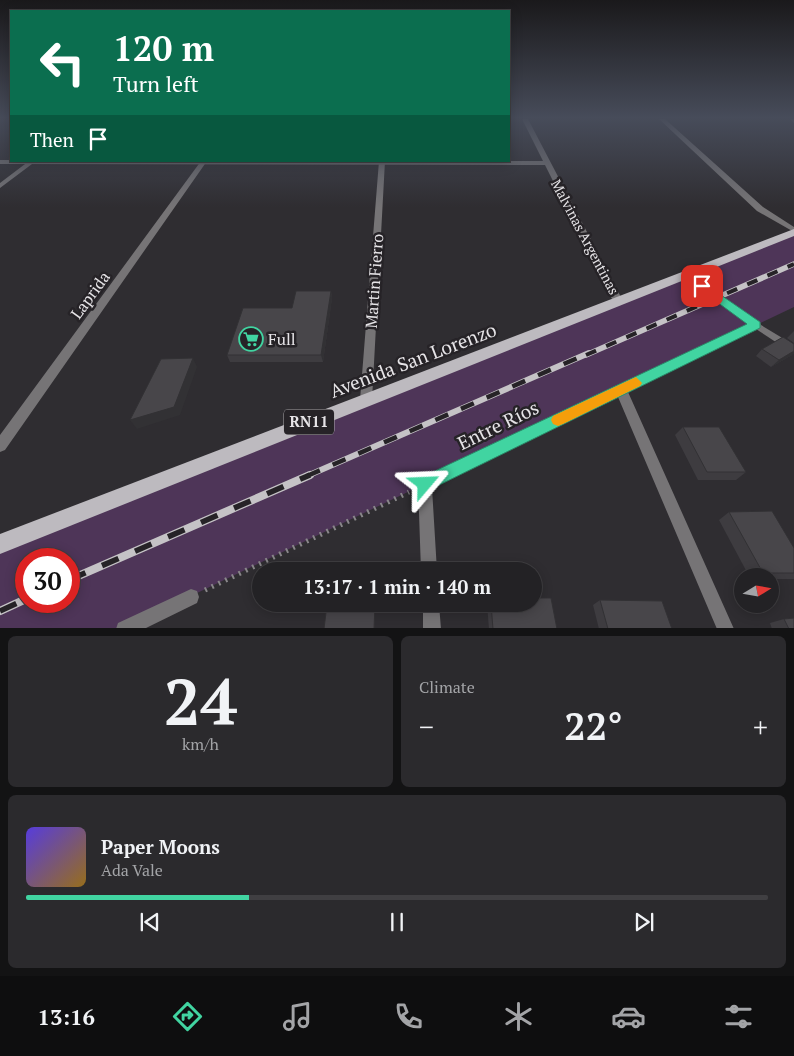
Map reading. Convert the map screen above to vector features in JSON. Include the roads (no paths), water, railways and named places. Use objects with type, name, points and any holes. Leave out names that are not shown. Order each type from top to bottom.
[{"type":"main road","name":"RN11","points":[[618,301],[794,231]]},
{"type":"main road","name":"Avenida San Lorenzo","points":[[0,544],[618,301]]},
{"type":"street","name":"Malvinas Argentinas","points":[[539,148],[618,301]]},
{"type":"street","points":[[694,148],[760,209],[794,231]]},
{"type":"street","points":[[0,162],[546,163]]},
{"type":"street","points":[[0,186],[33,162]]},
{"type":"street","name":"Laprida","points":[[0,446],[204,162]]},
{"type":"street","name":"Martin Fierro","points":[[366,400],[382,162]]},
{"type":"street","points":[[687,275],[756,325]]},
{"type":"street","name":"Entre Ríos","points":[[429,562],[425,484],[756,325]]},
{"type":"street","points":[[621,389],[726,628]]},
{"type":"street","points":[[124,628],[191,597]]},
{"type":"street","points":[[431,612],[432,628]]},
{"type":"lane","points":[[756,325],[794,350]]},
{"type":"railway","points":[[586,355],[794,264]]},
{"type":"railway","points":[[307,476],[589,353]]},
{"type":"railway","points":[[80,575],[310,475]]},
{"type":"railway","points":[[0,611],[15,604]]},
{"type":"place","name":"Full","points":[[251,339]]}]
